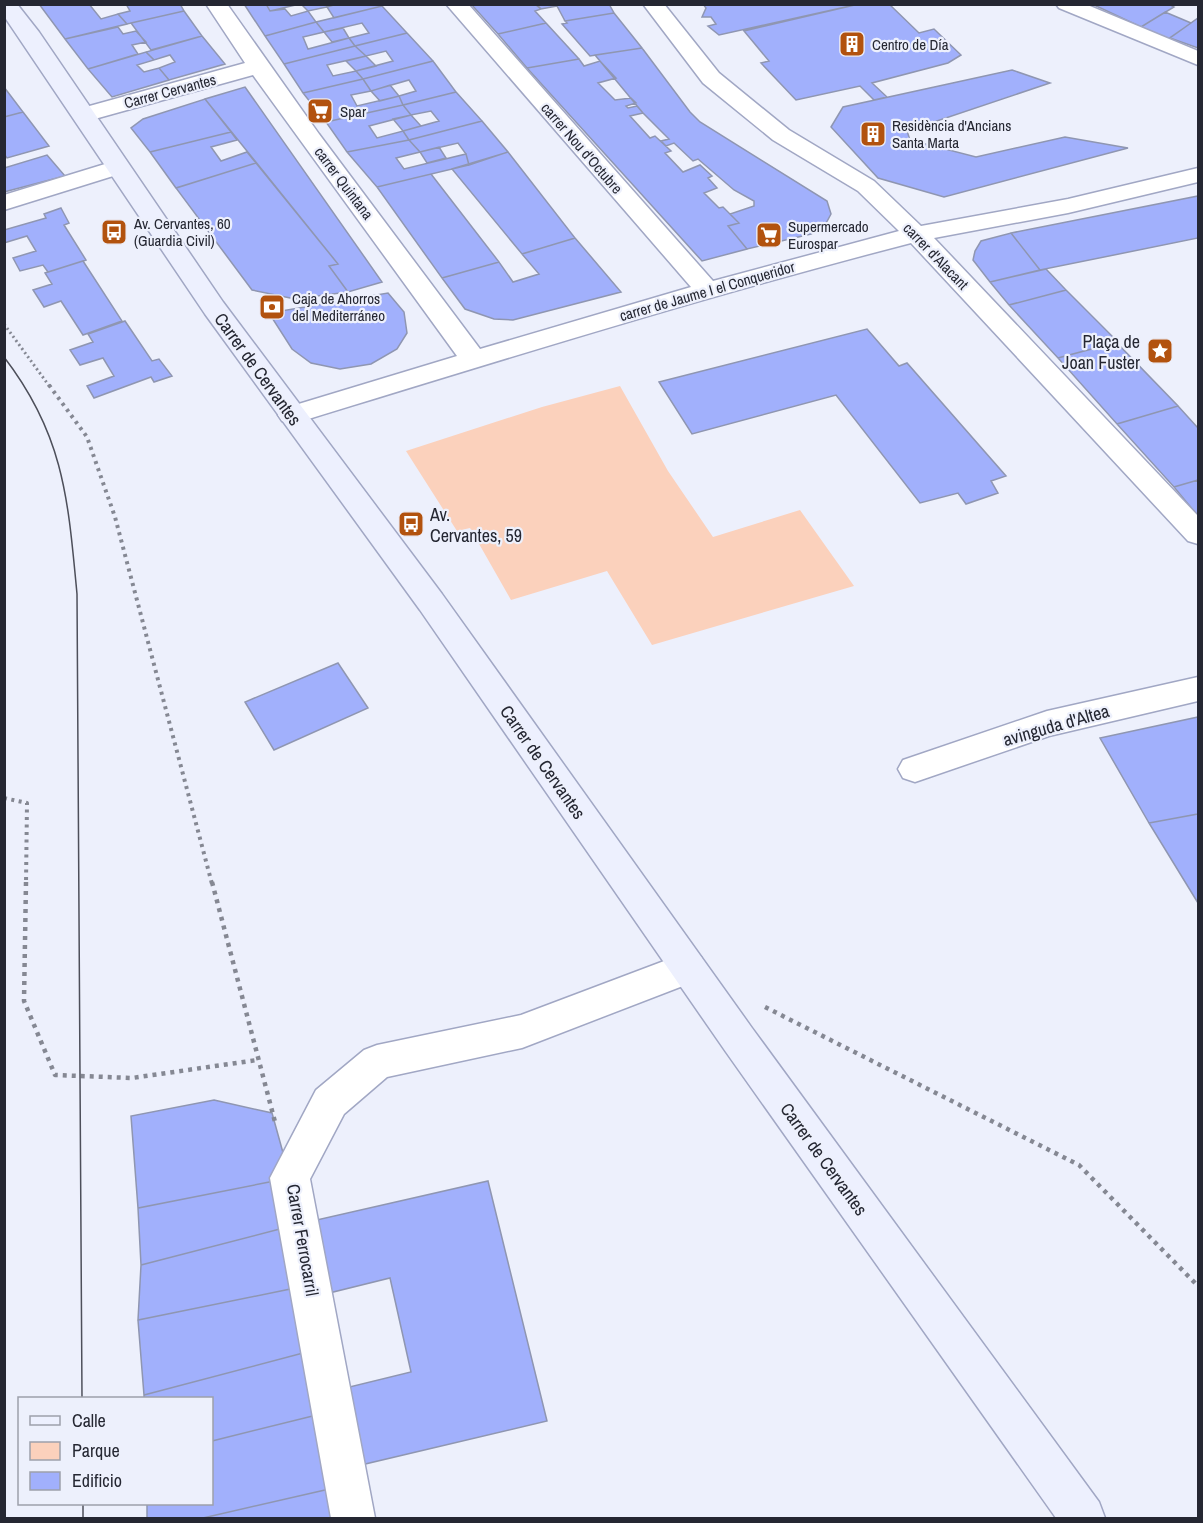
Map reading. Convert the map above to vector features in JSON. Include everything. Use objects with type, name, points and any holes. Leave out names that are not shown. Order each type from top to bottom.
[{"type":"main road","name":"Carrer de Cervantes","points":[[6,4],[214,309],[431,602],[688,968],[1083,1518]]},
{"type":"street","name":"carrer Quintana","points":[[216,4],[257,67],[419,282],[474,360]]},
{"type":"street","name":"carrer Nou d'Octubre","points":[[456,4],[708,291]]},
{"type":"street","name":"carrer d'Alacant","points":[[653,4],[711,78],[781,135],[866,186],[916,234],[1198,534]]},
{"type":"street","points":[[1066,4],[1198,59]]},
{"type":"street","name":"Carrer Cervantes","points":[[83,115],[257,67]]},
{"type":"street","points":[[4,203],[118,167]]},
{"type":"street","name":"carrer de Jaume I el Conqueridor","points":[[292,415],[708,291],[916,234],[1068,206],[1198,175]]},
{"type":"street","name":"avinguda d'Altea","points":[[915,769],[1047,724],[1198,689]]},
{"type":"street","name":"Carrer Ferrocarril","points":[[353,1518],[290,1178],[330,1102],[377,1062],[522,1031],[688,968]]},
{"type":"path","points":[[4,324],[87,437],[115,517],[290,1178]]},
{"type":"path","points":[[4,798],[27,803],[24,1001],[55,1075],[132,1078],[257,1060]]},
{"type":"path","points":[[762,1005],[1079,1165],[1198,1286]]},
{"type":"green space","points":[[620,386],[668,471],[713,537],[800,510],[854,586],[652,645],[607,571],[511,600],[470,528],[457,531],[406,451],[542,407]]},
{"type":"building","points":[[39,4],[89,4],[101,19],[118,14],[127,24],[65,39]]},
{"type":"building","points":[[126,4],[180,4],[184,11],[127,24],[118,14],[130,11]]},
{"type":"building","points":[[244,4],[266,4],[270,11],[285,9],[291,16],[308,11],[316,22],[265,36]]},
{"type":"building","points":[[266,4],[300,4],[270,11]]},
{"type":"building","points":[[301,4],[326,4],[327,7],[308,11]]},
{"type":"building","points":[[337,4],[381,4],[382,6],[334,18],[327,7]]},
{"type":"building","points":[[471,4],[536,4],[541,9],[535,11],[546,23],[498,34]]},
{"type":"building","points":[[609,4],[614,13],[565,21],[557,6],[541,9],[536,5]]},
{"type":"building","points":[[703,4],[859,4],[719,35],[708,26],[716,24],[711,17],[702,17],[706,8]]},
{"type":"building","name":"Centro de Día","points":[[859,4],[889,4],[919,33],[934,29],[961,55],[948,63],[872,83],[887,97],[874,100],[860,86],[796,100],[761,63],[769,61],[744,31]]},
{"type":"building","points":[[1092,4],[1169,4],[1174,7],[1141,27]]},
{"type":"building","points":[[382,6],[407,33],[355,46],[349,38],[369,33],[362,23],[324,32],[316,22]]},
{"type":"building","points":[[184,11],[202,36],[151,50],[131,23]]},
{"type":"building","points":[[1165,12],[1191,23],[1168,39],[1141,27]]},
{"type":"building","points":[[614,13],[642,48],[590,56],[562,24],[567,23],[565,21]]},
{"type":"building","points":[[1198,18],[1198,48],[1170,38]]},
{"type":"building","points":[[316,22],[324,32],[303,37],[308,49],[349,38],[355,46],[284,64],[265,36]]},
{"type":"building","points":[[546,23],[579,59],[527,68],[498,34]]},
{"type":"building","points":[[118,27],[123,34],[136,31],[146,42],[132,45],[138,54],[88,69],[65,39]]},
{"type":"building","points":[[343,28],[349,38],[332,42],[324,32]]},
{"type":"building","points":[[407,33],[433,61],[363,79],[356,71],[393,61],[386,51],[366,56],[355,46]]},
{"type":"building","points":[[202,36],[225,64],[169,80],[159,68],[175,62],[170,55],[154,60],[146,52]]},
{"type":"building","points":[[355,46],[366,56],[327,65],[333,76],[356,71],[363,79],[303,93],[284,64]]},
{"type":"building","points":[[642,48],[700,122],[827,201],[831,214],[824,227],[811,234],[747,249],[728,226],[739,223],[730,214],[754,206],[754,201],[734,190],[698,159],[693,161],[674,143],[666,146],[661,141],[669,139],[643,113],[595,55]]},
{"type":"building","points":[[146,52],[154,60],[137,65],[144,72],[159,68],[169,80],[112,97],[88,69]]},
{"type":"building","points":[[366,56],[376,66],[356,71],[346,61]]},
{"type":"building","points":[[579,59],[584,66],[600,61],[616,78],[598,83],[615,100],[631,98],[636,103],[626,106],[628,108],[637,106],[643,113],[630,116],[650,138],[655,136],[671,151],[665,153],[683,172],[700,165],[712,176],[708,178],[717,188],[704,193],[739,223],[728,226],[747,249],[702,261],[527,68]]},
{"type":"building","points":[[433,61],[456,92],[403,105],[399,96],[416,91],[409,80],[371,91],[363,79]]},
{"type":"building","name":"Residència d'Ancians Santa Marta","points":[[1012,70],[1050,83],[907,131],[910,140],[976,157],[1065,137],[1128,148],[944,197],[878,178],[831,127],[843,107]]},
{"type":"building","points":[[363,79],[371,91],[351,95],[357,106],[399,96],[403,105],[326,122],[303,93]]},
{"type":"building","points":[[390,85],[399,96],[380,101],[371,91]]},
{"type":"building","points":[[4,87],[23,112],[4,117]]},
{"type":"building","points":[[245,87],[382,282],[348,292],[329,266],[338,264],[205,99]]},
{"type":"building","points":[[456,92],[482,121],[409,140],[403,131],[439,121],[431,111],[411,115],[403,105]]},
{"type":"building","points":[[205,99],[231,132],[150,152],[131,128],[143,119]]},
{"type":"building","points":[[403,105],[411,115],[369,126],[377,138],[403,131],[409,140],[347,152],[326,122]]},
{"type":"building","points":[[23,112],[49,146],[7,158],[4,154],[4,117]]},
{"type":"building","points":[[411,115],[421,126],[403,131],[393,119]]},
{"type":"building","points":[[482,121],[508,152],[469,165],[466,154],[458,143],[420,152],[409,140]]},
{"type":"building","points":[[231,132],[237,140],[211,147],[221,161],[247,152],[256,163],[176,188],[150,152]]},
{"type":"building","points":[[409,140],[420,152],[396,158],[404,169],[466,154],[469,165],[377,187],[347,152]]},
{"type":"building","points":[[439,147],[446,158],[427,163],[420,152]]},
{"type":"building","points":[[508,152],[575,238],[522,254],[452,169]]},
{"type":"building","points":[[47,155],[65,176],[4,192],[4,168]]},
{"type":"building","points":[[256,163],[338,264],[329,266],[348,292],[295,299],[252,290],[176,188]]},
{"type":"building","points":[[431,174],[499,262],[442,278],[377,187]]},
{"type":"building","points":[[1198,196],[1198,238],[1040,270],[1011,233]]},
{"type":"building","points":[[61,208],[69,223],[64,225],[86,260],[48,272],[43,265],[20,271],[13,258],[36,251],[27,236],[4,243],[4,230],[46,218],[44,214]]},
{"type":"building","points":[[1011,233],[1040,270],[990,282],[973,260],[975,251],[981,241]]},
{"type":"building","points":[[575,238],[621,292],[513,320],[494,319],[465,309],[442,278],[499,262],[513,282],[539,274],[522,254]]},
{"type":"building","points":[[83,261],[122,321],[83,335],[61,301],[44,307],[33,290],[52,284],[45,273]]},
{"type":"building","points":[[1046,269],[1066,290],[1009,305],[990,282]]},
{"type":"building","points":[[1066,290],[1118,342],[1058,358],[1009,305]]},
{"type":"building","points":[[388,293],[404,312],[407,333],[397,349],[371,364],[340,369],[311,363],[292,349],[269,313]]},
{"type":"building","points":[[125,321],[152,361],[159,359],[172,376],[154,382],[151,377],[94,398],[87,386],[114,376],[103,358],[80,365],[70,350],[93,342],[88,334]]},
{"type":"building","points":[[867,329],[899,366],[907,363],[1006,476],[991,481],[998,493],[966,504],[958,493],[920,503],[836,395],[692,434],[659,382]]},
{"type":"building","points":[[1118,342],[1178,406],[1117,424],[1058,358]]},
{"type":"building","points":[[1178,406],[1198,428],[1198,480],[1174,487],[1117,424]]},
{"type":"building","points":[[1198,480],[1198,516],[1174,487]]},
{"type":"building","points":[[338,663],[368,708],[274,750],[245,702]]},
{"type":"building","points":[[1198,717],[1198,814],[1149,823],[1100,738]]},
{"type":"building","points":[[1198,814],[1198,903],[1149,823]]},
{"type":"building","points":[[214,1100],[272,1113],[290,1178],[138,1208],[131,1116]]},
{"type":"building","points":[[290,1178],[299,1224],[141,1265],[138,1208]]},
{"type":"building","points":[[488,1181],[547,1421],[344,1469],[329,1392],[411,1372],[390,1278],[313,1297],[299,1224]]},
{"type":"building","points":[[299,1224],[310,1285],[138,1320],[141,1265]]},
{"type":"building","points":[[310,1285],[322,1348],[144,1395],[138,1320]]},
{"type":"building","points":[[322,1348],[333,1411],[213,1441],[213,1397],[144,1397],[144,1395]]},
{"type":"building","points":[[333,1411],[347,1485],[203,1518],[147,1518],[147,1505],[213,1505],[213,1441]]},
{"type":"building","points":[[347,1485],[353,1518],[203,1518]]},
{"type":"tram line","points":[[4,357],[24,386],[39,414],[60,469],[66,498],[77,594],[82,1397]]},
{"type":"tram line","points":[[83,1505],[83,1518]]},
{"type":"place","name":"Centro de Día","points":[[852,44]]},
{"type":"place","name":"Spar","points":[[320,111]]},
{"type":"place","name":"Residència d'Ancians Santa Marta","points":[[873,134]]},
{"type":"place","name":"Av. Cervantes, 60 (Guardia Civil)","points":[[114,232]]},
{"type":"place","name":"Supermercado Eurospar","points":[[769,235]]},
{"type":"place","name":"Caja de Ahorros del Mediterráneo","points":[[272,307]]},
{"type":"place","name":"Plaça de Joan Fuster","points":[[1160,351]]},
{"type":"place","name":"Av. Cervantes, 59","points":[[411,524]]}]
